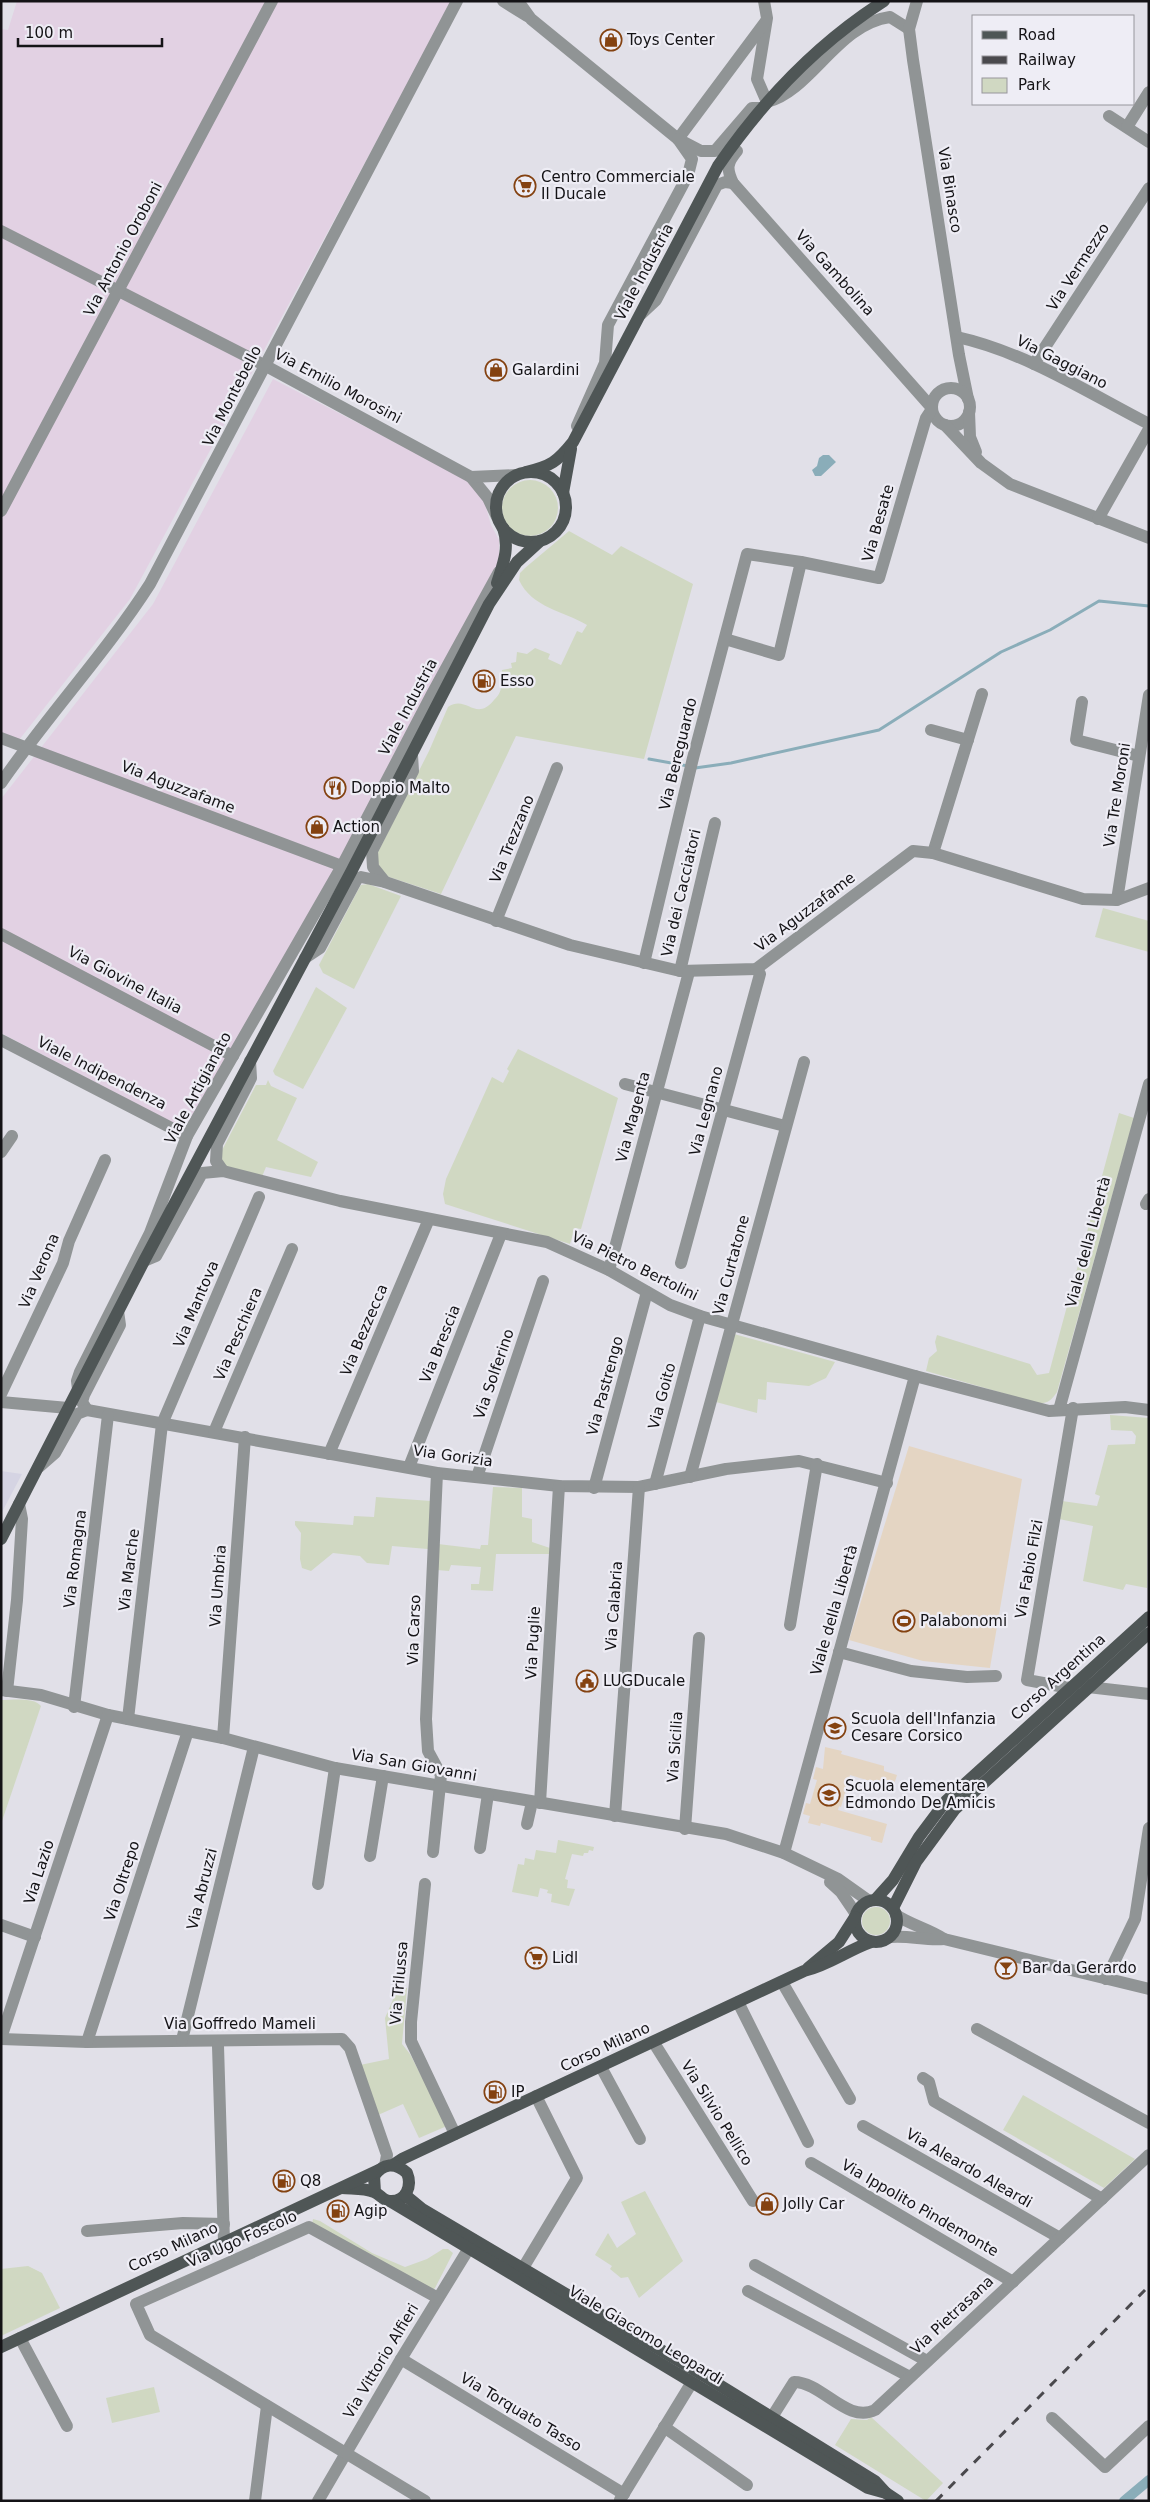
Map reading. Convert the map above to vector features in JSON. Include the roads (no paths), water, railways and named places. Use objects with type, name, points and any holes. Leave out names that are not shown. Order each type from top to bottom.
[{"type":"main road","name":"Viale Industria","points":[[489,604],[506,551],[506,537],[496,504],[499,492],[506,482],[521,473],[545,468],[558,461],[573,442],[718,166],[742,132],[764,105],[798,70],[857,18],[884,1]]},
{"type":"main road","name":"Viale Industria","points":[[347,869],[412,755],[489,604],[517,562],[540,541],[557,531],[564,519],[566,506],[563,493],[573,442]]},
{"type":"main road","points":[[521,473],[539,473],[551,478],[563,493]]},
{"type":"main road","points":[[500,522],[519,540],[540,541]]},
{"type":"main road","name":"Viale Artigianato","points":[[1,1539],[144,1261],[305,958],[347,869]]},
{"type":"main road","name":"Corso Argentina","points":[[890,1937],[897,1927],[895,1911],[916,1862],[955,1809],[1149,1617]]},
{"type":"main road","name":"Corso Argentina","points":[[856,1915],[861,1906],[872,1900],[889,1885],[919,1836],[946,1802],[1079,1688],[1149,1633]]},
{"type":"main road","points":[[872,1900],[885,1902],[895,1911]]},
{"type":"main road","points":[[856,1915],[858,1933],[871,1942],[881,1942],[890,1937]]},
{"type":"main road","name":"Corso Milano","points":[[804,1971],[839,1942],[856,1915]]},
{"type":"main road","name":"Corso Milano","points":[[1,2346],[338,2187],[362,2180],[402,2158],[419,2152],[536,2096],[654,2043],[804,1971],[823,1966],[859,1946],[871,1942]]},
{"type":"main road","points":[[406,2173],[419,2152]]},
{"type":"main road","points":[[386,2167],[406,2173],[409,2180],[406,2195],[398,2200],[390,2201],[381,2198],[375,2192],[373,2184],[386,2167]]},
{"type":"main road","points":[[338,2187],[375,2192]]},
{"type":"main road","name":"Viale Giacomo Leopardi","points":[[406,2195],[422,2209],[472,2244],[695,2377],[772,2417],[875,2481],[886,2493],[898,2501]]},
{"type":"main road","name":"Viale Giacomo Leopardi","points":[[390,2201],[472,2244],[523,2268],[868,2488],[886,2493]]},
{"type":"street","name":"Via Antonio Oroboni","points":[[1,511],[120,292],[272,1]]},
{"type":"street","name":"Via Montebello","points":[[1,783],[26,747],[133,611],[150,584],[457,1]]},
{"type":"street","points":[[502,1],[531,19],[678,139],[700,151],[715,151],[752,108],[781,98],[841,42],[873,19],[890,17],[909,29],[917,1]]},
{"type":"street","points":[[518,1],[531,19]]},
{"type":"street","points":[[764,1],[767,18],[758,80],[764,105]]},
{"type":"street","points":[[678,139],[767,18]]},
{"type":"street","name":"Via Binasco","points":[[909,29],[959,355],[969,406]]},
{"type":"street","points":[[1127,127],[1149,92]]},
{"type":"street","points":[[1109,116],[1149,142]]},
{"type":"street","points":[[733,183],[727,171],[728,162],[741,143],[742,132]]},
{"type":"street","points":[[573,442],[580,416],[605,363],[608,325],[688,175],[692,159],[678,139]]},
{"type":"street","points":[[640,315],[656,300],[717,184],[733,183]]},
{"type":"street","name":"Via Gambolina","points":[[733,183],[913,385],[943,424],[981,463],[1010,484],[1149,538]]},
{"type":"street","name":"Via Vermezzo","points":[[1034,364],[1149,188]]},
{"type":"street","name":"Via Emilio Morosini","points":[[1,231],[266,366],[471,476],[482,488],[500,522]]},
{"type":"street","name":"Via Gaggiano","points":[[957,337],[988,344],[1034,364],[1149,424]]},
{"type":"street","name":"Via Binasco","points":[[946,389],[956,375],[959,355]]},
{"type":"street","points":[[913,385],[931,390],[946,389],[960,391],[969,406],[970,437],[981,463]]},
{"type":"street","points":[[932,408],[935,398],[946,389]]},
{"type":"street","points":[[921,436],[943,424],[951,426],[963,422],[969,406]]},
{"type":"street","name":"Via Besate","points":[[747,554],[801,562],[879,578],[926,418],[932,408]]},
{"type":"street","points":[[1098,519],[1149,429]]},
{"type":"street","name":"Via Emilio Morosini","points":[[471,476],[521,473]]},
{"type":"street","name":"Via Bereguardo","points":[[644,962],[747,554]]},
{"type":"street","points":[[725,639],[779,654],[801,562]]},
{"type":"street","name":"Viale Industria","points":[[347,869],[432,694],[503,565]]},
{"type":"street","points":[[933,853],[982,694]]},
{"type":"street","name":"Via Tre Moroni","points":[[1117,900],[1149,695]]},
{"type":"street","points":[[1082,702],[1076,740],[1139,756]]},
{"type":"street","points":[[931,730],[968,740]]},
{"type":"street","name":"Via Aguzzafame","points":[[1,738],[347,869]]},
{"type":"street","points":[[385,882],[373,867],[371,856],[413,771],[412,755]]},
{"type":"street","name":"Via Trezzano","points":[[496,921],[557,768]]},
{"type":"street","name":"Via dei Cacciatori","points":[[684,972],[715,823]]},
{"type":"street","name":"Via Aguzzafame","points":[[305,958],[320,948],[357,879],[364,877],[385,882],[496,921],[570,944],[684,972],[756,969],[913,851],[933,853],[1083,899],[1117,900],[1149,888]]},
{"type":"street","name":"Viale Artigianato","points":[[78,1389],[77,1381],[80,1372],[150,1233],[187,1136],[233,1056],[347,869]]},
{"type":"street","name":"Via Giovine Italia","points":[[1,934],[233,1056]]},
{"type":"street","name":"Via Legnano","points":[[681,1263],[760,974],[756,969]]},
{"type":"street","name":"Via Magenta","points":[[609,1270],[656,1093],[684,972]]},
{"type":"street","name":"Viale Indipendenza","points":[[1,1040],[187,1136]]},
{"type":"street","points":[[144,1261],[156,1256],[202,1173],[223,1171],[216,1161],[217,1144],[251,1078],[250,1061]]},
{"type":"street","name":"Via Curtatone","points":[[690,1476],[804,1062]]},
{"type":"street","points":[[625,1084],[785,1126]]},
{"type":"street","name":"Viale della Libertà","points":[[1059,1410],[1149,1084]]},
{"type":"street","points":[[1,1152],[12,1136]]},
{"type":"street","name":"Via Verona","points":[[1,1394],[62,1263],[69,1241],[105,1160]]},
{"type":"street","name":"Via Pietro Bertolini","points":[[223,1171],[340,1201],[548,1242],[609,1270],[670,1305],[700,1316],[731,1326],[1049,1411],[1073,1408],[1149,1410]]},
{"type":"street","name":"Via Mantova","points":[[162,1424],[259,1197]]},
{"type":"street","name":"Via Bezzecca","points":[[329,1454],[428,1219]]},
{"type":"street","name":"Via Brescia","points":[[409,1466],[501,1234]]},
{"type":"street","name":"Via Peschiera","points":[[214,1432],[292,1249]]},
{"type":"street","name":"Via Solferino","points":[[477,1477],[543,1281]]},
{"type":"street","name":"Via Pastrengo","points":[[594,1488],[648,1292]]},
{"type":"street","points":[[36,1470],[55,1452],[77,1414],[87,1410],[82,1402],[84,1395],[120,1325],[118,1311]]},
{"type":"street","name":"Via Goito","points":[[655,1484],[700,1316]]},
{"type":"street","name":"Viale della Libertà","points":[[784,1853],[916,1376]]},
{"type":"street","points":[[1,1402],[68,1408]]},
{"type":"street","name":"Via Fabio Filzi","points":[[1073,1408],[1026,1680],[1079,1688],[1149,1694]]},
{"type":"street","name":"Via Gorizia","points":[[87,1410],[245,1437],[329,1454],[409,1466],[437,1473],[558,1486],[594,1488],[639,1487],[726,1469],[799,1461],[887,1483]]},
{"type":"street","name":"Via Romagna","points":[[74,1707],[108,1415]]},
{"type":"street","name":"Via Marche","points":[[128,1719],[162,1424]]},
{"type":"street","name":"Via Umbria","points":[[223,1738],[245,1437]]},
{"type":"street","points":[[790,1625],[817,1464]]},
{"type":"street","name":"Via Carso","points":[[433,1852],[439,1785],[442,1775],[428,1751],[426,1719],[437,1473]]},
{"type":"street","name":"Via Puglie","points":[[527,1824],[536,1802],[558,1486]]},
{"type":"street","name":"Via Calabria","points":[[615,1816],[639,1487]]},
{"type":"street","points":[[3,1691],[17,1600],[22,1519],[19,1504]]},
{"type":"street","name":"Via Sicilia","points":[[686,1828],[699,1638]]},
{"type":"street","points":[[839,1652],[911,1671],[967,1677],[996,1676]]},
{"type":"street","name":"Via San Giovanni","points":[[3,1691],[41,1696],[108,1716],[223,1738],[335,1768],[726,1834],[784,1853],[838,1879],[872,1900]]},
{"type":"street","name":"Via Lazio","points":[[1,2039],[108,1716]]},
{"type":"street","name":"Via Oltrepo","points":[[87,2042],[188,1731]]},
{"type":"street","name":"Via Abruzzi","points":[[182,2040],[254,1746]]},
{"type":"street","points":[[318,1884],[335,1768]]},
{"type":"street","points":[[370,1856],[384,1776]]},
{"type":"street","points":[[480,1848],[488,1794]]},
{"type":"street","points":[[1106,1979],[1143,1905],[1149,1828]]},
{"type":"street","name":"Via San Giovanni","points":[[815,1869],[841,1892],[856,1915]]},
{"type":"street","name":"Via Trilussa","points":[[425,1884],[410,2022],[411,2041],[455,2134]]},
{"type":"street","points":[[895,1911],[911,1924],[933,1932],[944,1939],[1149,1989]]},
{"type":"street","points":[[1,1925],[35,1937]]},
{"type":"street","points":[[890,1937],[907,1937],[930,1941],[944,1939]]},
{"type":"street","points":[[782,1982],[850,2098]]},
{"type":"street","points":[[738,2002],[808,2142]]},
{"type":"street","points":[[977,2029],[1149,2123]]},
{"type":"street","name":"Via Goffredo Mameli","points":[[1,2039],[87,2042],[342,2039],[350,2048],[388,2155],[386,2167]]},
{"type":"street","name":"Via Silvio Pellico","points":[[654,2043],[752,2201]]},
{"type":"street","points":[[218,2046],[224,2242]]},
{"type":"street","points":[[601,2067],[640,2138]]},
{"type":"street","points":[[923,2078],[929,2082],[934,2101],[1102,2199]]},
{"type":"street","points":[[523,2268],[577,2178],[536,2096]]},
{"type":"street","name":"Via Aleardo Aleardi","points":[[863,2126],[1060,2238]]},
{"type":"street","name":"Via Pietrasana","points":[[772,2417],[794,2382],[805,2384],[854,2412],[866,2414],[875,2410],[1149,2155]]},
{"type":"street","name":"Via Ippolito Pindemonte","points":[[811,2163],[1013,2282]]},
{"type":"street","points":[[87,2231],[183,2223],[224,2224]]},
{"type":"street","name":"Via Ugo Foscolo","points":[[267,2406],[150,2335],[136,2304],[309,2226],[438,2298]]},
{"type":"street","name":"Via Vittorio Alfieri","points":[[318,2501],[345,2452],[472,2244]]},
{"type":"street","points":[[755,2265],[927,2361]]},
{"type":"street","points":[[748,2291],[910,2377]]},
{"type":"street","points":[[20,2338],[67,2426]]},
{"type":"street","name":"Via Torquato Tasso","points":[[401,2359],[622,2497]]},
{"type":"street","points":[[622,2497],[695,2377]]},
{"type":"street","points":[[255,2501],[267,2406],[426,2501]]},
{"type":"street","points":[[1052,2418],[1105,2467],[1149,2426]]},
{"type":"street","points":[[664,2428],[747,2485]]},
{"type":"water","points":[[823,455],[829,455],[836,462],[821,476],[815,476],[812,470],[817,466],[819,458]]},
{"type":"waterway","points":[[695,768],[731,763],[879,730],[1001,652],[1050,630],[1099,601],[1149,606]]},
{"type":"waterway","points":[[649,759],[688,766]]},
{"type":"waterway","points":[[1124,2501],[1149,2480]]},
{"type":"railway","points":[[936,2501],[1149,2286]]},
{"type":"place","name":"Toys Center","points":[[611,40]]},
{"type":"place","name":"Centro Commerciale Il Ducale","points":[[525,186]]},
{"type":"place","name":"Galardini","points":[[496,370]]},
{"type":"place","name":"Esso","points":[[484,681]]},
{"type":"place","name":"Doppio Malto","points":[[335,788]]},
{"type":"place","name":"Action","points":[[317,827]]},
{"type":"place","name":"Palabonomi","points":[[904,1621]]},
{"type":"place","name":"LUGDucale","points":[[587,1681]]},
{"type":"place","name":"Scuola dell'Infanzia Cesare Corsico","points":[[835,1728]]},
{"type":"place","name":"Scuola elementare Edmondo De Amicis","points":[[829,1795]]},
{"type":"place","name":"Lidl","points":[[536,1958]]},
{"type":"place","name":"Bar da Gerardo","points":[[1006,1968]]},
{"type":"place","name":"IP","points":[[495,2092]]},
{"type":"place","name":"Q8","points":[[284,2181]]},
{"type":"place","name":"Jolly Car","points":[[767,2204]]},
{"type":"place","name":"Agip","points":[[338,2211]]}]
